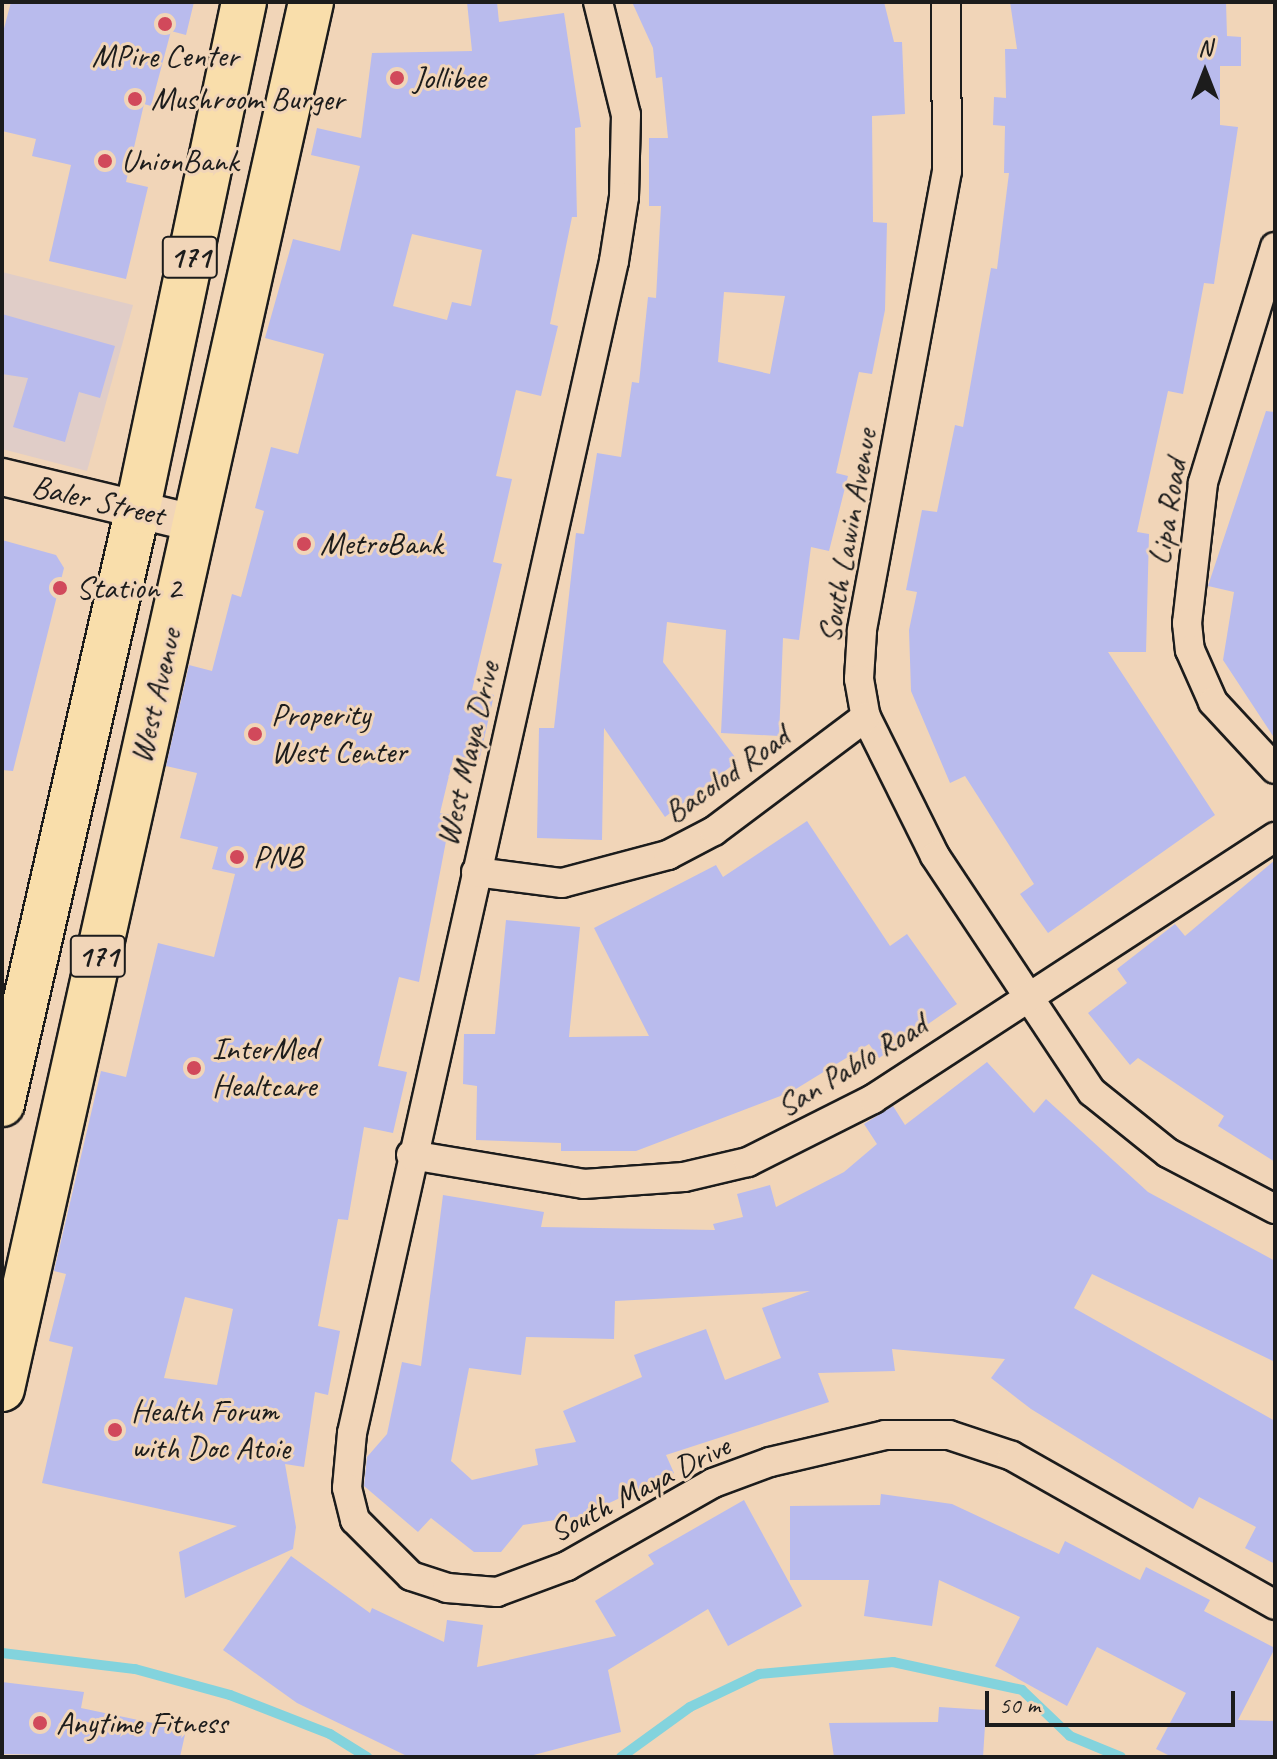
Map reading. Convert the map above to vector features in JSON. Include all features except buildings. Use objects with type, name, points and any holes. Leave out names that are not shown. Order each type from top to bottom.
[{"type":"main road","name":"West Avenue","points":[[2,1104],[137,512],[244,2]]},
{"type":"main road","name":"West Avenue","points":[[2,1389],[311,2]]},
{"type":"street","name":"West Maya Drive","points":[[355,1520],[347,1460],[411,1155],[624,197],[626,115],[598,2]]},
{"type":"street","name":"South Lawin Avenue","points":[[946,2],[947,171],[862,631],[859,679],[866,717],[935,856],[1024,996],[1092,1092],[1168,1153],[1275,1209]]},
{"type":"street","name":"Lipa Road","points":[[1275,247],[1203,483],[1187,623],[1190,650],[1213,702],[1275,769]]},
{"type":"street","name":"Baler Street","points":[[2,477],[137,512],[194,523]]},
{"type":"street","name":"Bacolod Road","points":[[476,872],[562,883],[668,855],[714,831],[866,717]]},
{"type":"street","name":"San Pablo Road","points":[[411,1155],[584,1184],[721,1170],[845,1115],[1024,996],[1275,837]]},
{"type":"street","name":"South Maya Drive","points":[[355,1520],[411,1576],[447,1588],[497,1592],[567,1566],[713,1483],[770,1462],[885,1435],[949,1435],[1024,1462],[1275,1605]]},
{"type":"shaded area","points":[[2,272],[133,305],[87,471],[2,449]]},
{"type":"waterway","points":[[2,1653],[135,1669],[230,1695],[330,1734],[367,1757]]},
{"type":"waterway","points":[[621,1757],[690,1707],[759,1674],[893,1662],[1022,1690],[1070,1736],[1121,1757]]},
{"type":"place","name":"MPire Center","points":[[165,24]]},
{"type":"place","name":"Jollibee","points":[[397,78]]},
{"type":"place","name":"Mushroom Burger","points":[[135,99]]},
{"type":"place","name":"UnionBank","points":[[105,161]]},
{"type":"place","name":"MetroBank","points":[[304,544]]},
{"type":"place","name":"Station 2","points":[[60,588]]},
{"type":"place","name":"Properity West Center","points":[[255,734]]},
{"type":"place","name":"PNB","points":[[237,857]]},
{"type":"place","name":"InterMed Healtcare","points":[[194,1068]]},
{"type":"place","name":"Health Forum with Doc Atoie","points":[[115,1430]]},
{"type":"place","name":"Anytime Fitness","points":[[40,1723]]}]
